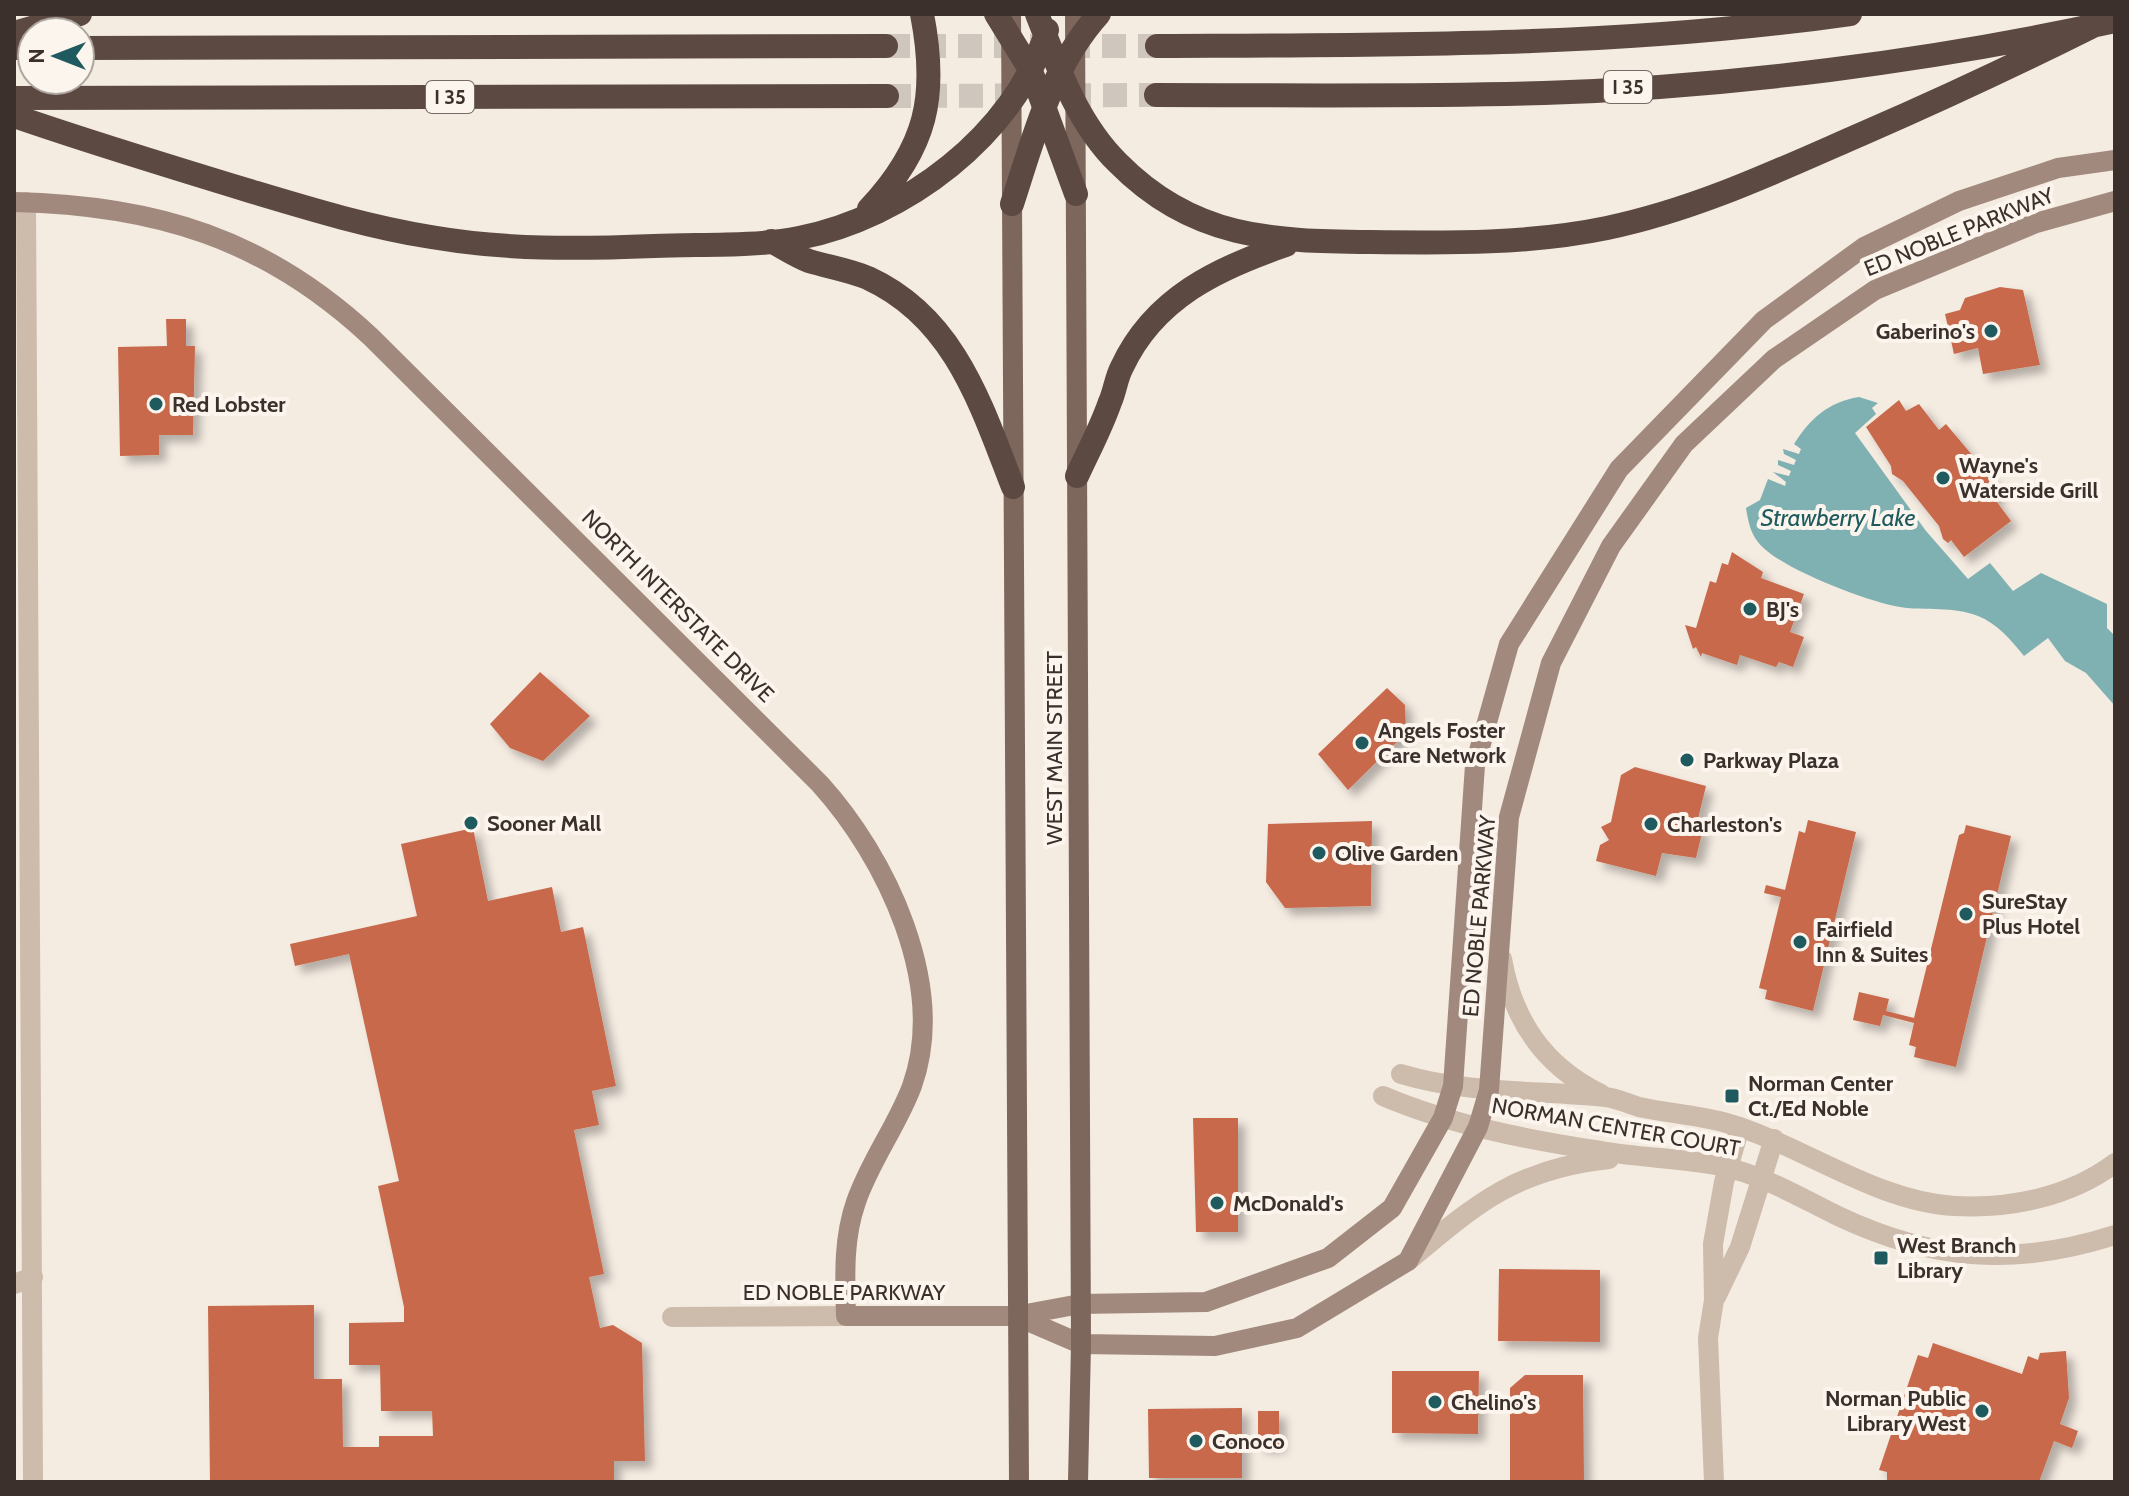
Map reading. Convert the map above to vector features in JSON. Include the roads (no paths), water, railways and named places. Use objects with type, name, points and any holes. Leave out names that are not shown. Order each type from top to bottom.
[{"type":"highway","points":[[14,33],[80,14]]},
{"type":"highway","points":[[859,220],[909,159],[919,133],[931,84],[931,57],[922,14]]},
{"type":"highway","points":[[996,14],[1011,26],[1031,71],[1076,194]]},
{"type":"highway","points":[[1012,204],[1043,106],[1059,72],[1099,14]]},
{"type":"highway","name":"I 35","points":[[1157,46],[1557,41],[1680,34],[1850,14]]},
{"type":"highway","points":[[14,116],[111,150],[324,213],[433,238],[550,250],[771,241],[823,233],[859,220],[897,201],[944,169],[995,122],[1031,71],[1045,21]]},
{"type":"highway","points":[[1045,21],[1059,72],[1093,132],[1117,163],[1179,209],[1235,232],[1295,241],[1518,241],[1606,228],[1670,212],[1750,185],[1925,108],[2105,23]]},
{"type":"highway","name":"I 35","points":[[1156,95],[1546,93],[1713,81],[1853,66],[2105,23]]},
{"type":"highway","points":[[96,48],[886,46]]},
{"type":"highway","name":"I 35","points":[[14,98],[887,96]]},
{"type":"highway","points":[[771,241],[807,260],[867,278],[889,289],[921,314],[954,349],[968,375],[1013,487]]},
{"type":"highway","points":[[1077,476],[1110,403],[1121,368],[1142,333],[1162,311],[1209,274],[1295,241]]},
{"type":"main road","name":"WEST MAIN STREET","points":[[1075,14],[1081,1344],[1078,1482]]},
{"type":"main road","name":"WEST MAIN STREET","points":[[1011,26],[1019,1482]]},
{"type":"main road","name":"ED NOBLE PARKWAY","points":[[846,1316],[1016,1316],[1080,1304],[1206,1302],[1328,1258],[1392,1208],[1443,1118],[1453,1086],[1475,765],[1509,644],[1619,469],[1764,320],[1864,247],[1959,201],[2058,168],[2115,160]]},
{"type":"main road","name":"ED NOBLE PARKWAY","points":[[1016,1316],[1081,1344],[1215,1346],[1297,1328],[1408,1261],[1478,1127],[1489,1090],[1509,817],[1551,663],[1611,546],[1684,444],[1774,359],[1875,290],[2036,223],[2115,201]]},
{"type":"main road","name":"NORTH INTERSTATE DRIVE","points":[[20,202],[105,208],[188,225],[269,260],[330,300],[697,658],[846,812],[866,841],[897,904],[917,974],[921,1036],[912,1085],[857,1199],[849,1227],[846,1316]]},
{"type":"street","points":[[20,202],[20,1277],[33,1482]]},
{"type":"street","points":[[1499,943],[1508,992],[1530,1037],[1549,1060],[1580,1084],[1609,1097]]},
{"type":"street","name":"NORMAN CENTER COURT","points":[[1401,1074],[1453,1086],[1489,1090],[1609,1097],[1638,1107],[1740,1127],[1774,1139],[1874,1186],[1912,1200],[1951,1206],[1995,1207],[2035,1200],[2075,1186],[2115,1163]]},
{"type":"street","name":"NORMAN CENTER COURT","points":[[1383,1096],[1478,1127],[1602,1152],[1728,1168],[1800,1195],[1875,1232],[1954,1255],[1995,1257],[2037,1254],[2115,1235]]},
{"type":"street","points":[[1714,1482],[1708,1338],[1714,1300],[1713,1244],[1728,1168],[1740,1127]]},
{"type":"street","points":[[1714,1300],[1740,1247],[1774,1139]]},
{"type":"street","points":[[1408,1261],[1465,1214],[1518,1179],[1574,1163],[1643,1155]]},
{"type":"street","name":"ED NOBLE PARKWAY","points":[[672,1317],[846,1316]]},
{"type":"water","name":"Strawberry Lake","points":[[1859,397],[1878,403],[1872,408],[1876,414],[1855,433],[1926,531],[1968,579],[1990,563],[2013,591],[2041,573],[2107,604],[2107,628],[2115,636],[2115,706],[2086,673],[2065,661],[2048,638],[2024,656],[1998,628],[1978,616],[1949,610],[1900,607],[1867,598],[1802,572],[1768,552],[1758,542],[1751,530],[1746,508],[1760,500],[1768,479],[1785,486],[1786,482],[1773,472],[1789,476],[1791,471],[1778,465],[1778,460],[1794,465],[1796,460],[1784,454],[1783,449],[1799,454],[1801,449],[1794,444],[1813,419],[1829,407]]},
{"type":"tunnel","points":[[886,46],[1157,46]]},
{"type":"tunnel","points":[[887,96],[1156,95]]},
{"type":"place","name":"Gaberino's","points":[[1991,331]]},
{"type":"place","name":"Red Lobster","points":[[156,404]]},
{"type":"place","name":"Wayne's Waterside Grill","points":[[1943,478]]},
{"type":"place","name":"BJ's","points":[[1750,609]]},
{"type":"place","name":"Angels Foster Care Network","points":[[1362,743]]},
{"type":"place","name":"Parkway Plaza","points":[[1687,760]]},
{"type":"place","name":"Sooner Mall","points":[[471,823]]},
{"type":"place","name":"Charleston's","points":[[1651,824]]},
{"type":"place","name":"Olive Garden","points":[[1319,853]]},
{"type":"place","name":"SureStay Plus Hotel","points":[[1966,914]]},
{"type":"place","name":"Fairfield Inn & Suites","points":[[1800,942]]},
{"type":"place","name":"Norman Center Ct./Ed Noble","points":[[1732,1096]]},
{"type":"place","name":"McDonald's","points":[[1217,1203]]},
{"type":"place","name":"West Branch Library","points":[[1881,1258]]},
{"type":"place","name":"Chelino's","points":[[1435,1402]]},
{"type":"place","name":"Norman Public Library West","points":[[1982,1411]]},
{"type":"place","name":"Conoco","points":[[1196,1441]]}]
